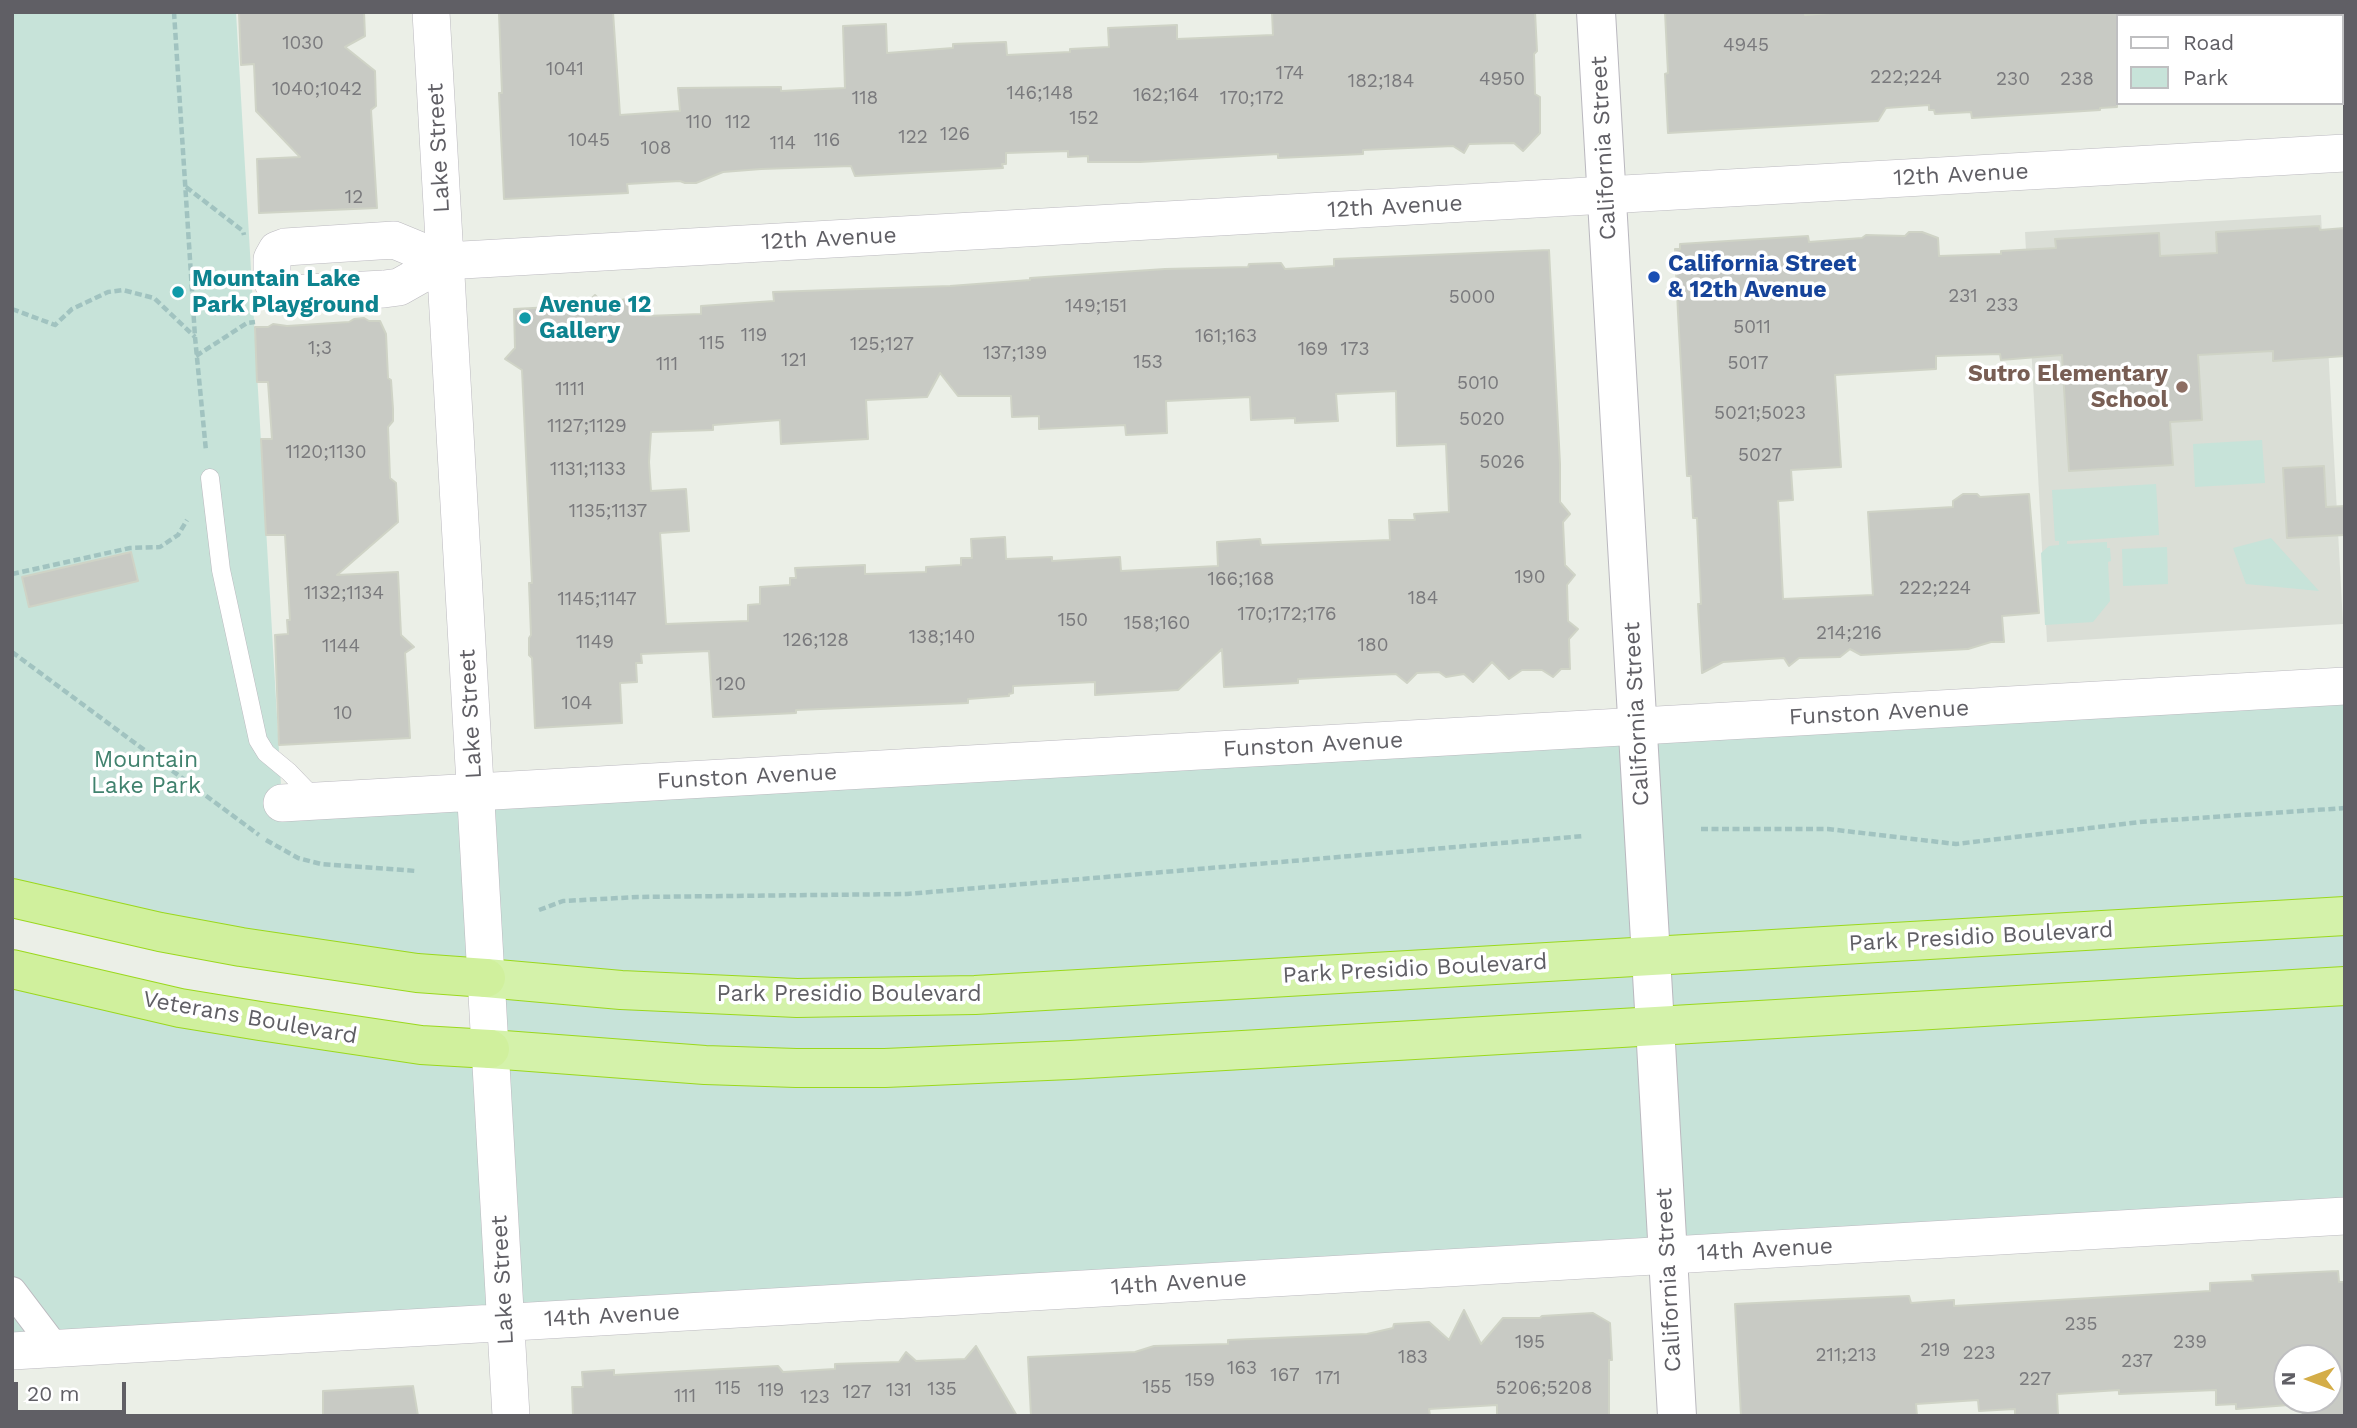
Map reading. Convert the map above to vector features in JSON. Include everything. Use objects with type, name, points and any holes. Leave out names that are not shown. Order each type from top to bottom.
[{"type":"highway","points":[[12,898],[160,932],[254,949],[417,973],[486,978]]},
{"type":"highway","name":"Park Presidio Boulevard","points":[[486,978],[709,995],[884,998],[2345,916]]},
{"type":"highway","name":"Veterans Boulevard","points":[[12,969],[180,1007],[301,1028],[421,1045],[490,1049]]},
{"type":"highway","points":[[490,1049],[705,1065],[885,1068],[1070,1060],[2345,986]]},
{"type":"main road","name":"California Street","points":[[1597,12],[1676,1416]]},
{"type":"street","name":"Lake Street","points":[[431,12],[511,1416]]},
{"type":"street","name":"12th Avenue","points":[[445,261],[2345,153]]},
{"type":"street","name":"Funston Avenue","points":[[282,803],[2345,686]]},
{"type":"street","name":"14th Avenue","points":[[12,1351],[2345,1216]]},
{"type":"street","points":[[12,1291],[56,1349]]},
{"type":"lane","points":[[209,478],[221,570],[258,740],[266,753],[318,802]]},
{"type":"path","points":[[12,574],[130,548],[160,547],[178,535],[209,478],[195,337],[174,12]]},
{"type":"path","points":[[186,187],[243,231],[244,237]]},
{"type":"path","points":[[12,309],[55,325],[72,309],[108,292],[123,290],[154,298],[195,337]]},
{"type":"path","points":[[247,312],[247,323]]},
{"type":"path","points":[[197,356],[247,323],[255,322]]},
{"type":"path","points":[[12,652],[254,833],[298,858],[321,864],[416,871]]},
{"type":"path","points":[[1702,829],[1828,829],[1956,844],[2140,822],[2345,808]]},
{"type":"path","points":[[539,910],[564,901],[638,897],[907,894],[1584,836]]},
{"type":"shaded area","name":"Sutro Elementary School","points":[[2321,215],[2343,624],[2047,642],[2025,232]]},
{"type":"green space","name":"Mountain Lake Park","points":[[12,12],[236,12],[282,803],[2345,687],[2345,1218],[12,1357],[12,969],[489,1049],[486,978],[12,898]]},
{"type":"green space","points":[[2262,440],[2265,483],[2195,487],[2193,444]]},
{"type":"green space","points":[[2156,484],[2159,535],[2067,541],[2067,544],[2107,542],[2111,561],[2108,562],[2110,601],[2093,622],[2045,625],[2041,553],[2049,546],[2059,545],[2059,541],[2055,541],[2052,490]]},
{"type":"green space","points":[[2271,538],[2319,591],[2246,584],[2233,548]]},
{"type":"green space","points":[[2167,547],[2168,584],[2123,586],[2122,549]]},
{"type":"building","points":[[239,12],[364,12],[365,36],[345,47],[375,71],[376,106],[371,110],[377,208],[259,213],[257,159],[300,157],[256,111],[254,64],[241,65]]},
{"type":"building","points":[[613,12],[620,115],[680,111],[678,88],[781,87],[781,91],[845,88],[843,26],[886,24],[887,53],[953,48],[953,44],[1006,42],[1007,55],[1109,47],[1108,28],[1177,25],[1177,39],[1273,35],[1272,12],[1535,12],[1535,94],[1540,97],[1540,133],[1523,151],[1514,143],[1469,144],[1464,153],[1453,146],[1363,150],[1363,154],[1278,158],[1278,154],[1140,162],[1088,162],[1088,156],[1068,157],[1068,151],[1006,153],[1006,164],[1002,164],[1003,168],[855,176],[851,166],[761,169],[723,172],[696,183],[680,181],[627,184],[628,193],[504,199],[499,93],[502,93],[499,13]]},
{"type":"building","points":[[1665,12],[1805,12],[1805,15],[1843,12],[2117,12],[2117,107],[2100,110],[1972,118],[1971,112],[1935,114],[1934,110],[1929,110],[1929,105],[1886,108],[1878,121],[1668,133],[1665,74],[1668,73]]},
{"type":"building","points":[[2319,226],[2320,230],[2345,228],[2345,356],[2273,361],[2273,351],[2198,355],[2202,420],[2170,422],[2173,465],[2069,471],[2062,355],[2001,360],[2000,354],[1936,356],[1936,369],[1835,375],[1841,467],[1791,470],[1793,500],[1778,501],[1783,599],[1873,595],[1868,512],[1953,507],[1953,501],[1963,494],[1977,494],[1980,497],[2029,494],[2039,613],[2002,616],[2004,642],[1991,642],[1968,649],[1861,655],[1850,649],[1840,657],[1799,658],[1789,666],[1784,658],[1723,662],[1702,673],[1697,518],[1693,518],[1691,476],[1687,476],[1678,313],[1675,249],[1680,249],[1680,244],[1808,236],[1809,242],[1862,238],[1866,235],[1905,236],[1909,232],[1922,232],[1938,238],[1939,256],[2001,254],[2001,251],[2056,248],[2055,239],[2159,233],[2160,256],[2217,253],[2216,232]]},
{"type":"building","points":[[1549,250],[1560,502],[1570,514],[1563,522],[1565,565],[1575,575],[1567,585],[1568,621],[1578,629],[1569,639],[1570,669],[1561,669],[1553,677],[1542,670],[1522,670],[1509,679],[1492,662],[1473,682],[1464,674],[1446,677],[1439,672],[1417,673],[1407,683],[1396,674],[1298,679],[1298,683],[1224,687],[1222,649],[1178,690],[1095,695],[1095,682],[1013,686],[1013,693],[1009,696],[968,699],[968,703],[796,710],[796,713],[713,717],[709,651],[641,654],[642,663],[636,663],[637,682],[620,683],[622,723],[535,728],[532,658],[529,655],[529,583],[532,583],[522,370],[505,359],[515,348],[514,309],[552,307],[555,303],[588,302],[595,295],[604,304],[630,298],[646,316],[701,314],[701,306],[774,301],[773,292],[950,286],[1165,269],[1248,267],[1249,264],[1281,263],[1285,269],[1334,266],[1334,259]],"holes":[[[940,373],[958,396],[1011,396],[1012,417],[1039,416],[1039,429],[1125,425],[1126,435],[1167,433],[1166,401],[1250,397],[1251,420],[1295,418],[1295,423],[1338,421],[1336,394],[1396,391],[1397,446],[1446,444],[1449,512],[1414,514],[1415,520],[1389,520],[1390,540],[1261,545],[1260,539],[1217,542],[1218,566],[1121,571],[1120,557],[1052,561],[1052,557],[1006,559],[1005,537],[971,539],[972,558],[961,558],[961,565],[926,567],[926,572],[865,574],[865,565],[795,568],[796,578],[790,578],[790,585],[760,587],[760,604],[748,605],[748,621],[666,624],[660,533],[689,531],[686,489],[651,491],[651,432],[713,430],[713,425],[780,420],[781,444],[868,439],[866,400],[927,397]]]},
{"type":"building","points":[[364,318],[380,321],[386,334],[393,409],[393,421],[388,427],[390,478],[396,483],[398,522],[337,575],[398,572],[401,635],[414,647],[405,653],[410,738],[279,745],[275,635],[288,634],[287,620],[290,620],[285,535],[266,535],[261,439],[272,439],[268,382],[257,382],[255,327],[349,322]]},
{"type":"building","points":[[2324,466],[2326,507],[2345,506],[2345,535],[2287,538],[2283,468]]},
{"type":"building","points":[[131,552],[138,581],[29,607],[22,577]]},
{"type":"building","points":[[2338,1271],[2339,1282],[2345,1282],[2345,1416],[2303,1414],[2343,1414],[2343,1344],[2273,1344],[2273,1406],[2236,1409],[2236,1404],[2216,1405],[2216,1390],[2119,1394],[2119,1390],[2057,1394],[2058,1416],[2015,1416],[2015,1409],[1979,1411],[1978,1400],[1916,1404],[1917,1416],[1741,1416],[1735,1304],[1909,1296],[1911,1303],[1954,1300],[1954,1306],[2210,1291],[2210,1283],[2253,1281],[2252,1275]]},
{"type":"building","points":[[1464,1310],[1481,1344],[1503,1318],[1593,1313],[1610,1323],[1612,1360],[1609,1360],[1609,1416],[1497,1416],[1497,1405],[1429,1409],[1430,1416],[1031,1416],[1028,1357],[1135,1352],[1154,1346],[1228,1344],[1228,1340],[1367,1334],[1393,1328],[1394,1324],[1429,1322],[1449,1340]]},
{"type":"building","points":[[976,1346],[1017,1416],[573,1416],[572,1387],[583,1387],[582,1372],[614,1370],[614,1375],[778,1366],[783,1372],[835,1369],[835,1364],[899,1362],[906,1352],[916,1361],[965,1359]]},
{"type":"building","points":[[413,1386],[418,1416],[323,1416],[323,1391]]},
{"type":"place","name":"California Street & 12th Avenue","points":[[1654,277]]},
{"type":"place","name":"Mountain Lake Park Playground","points":[[178,292]]},
{"type":"place","name":"Avenue 12 Gallery","points":[[525,318]]},
{"type":"place","name":"Sutro Elementary School","points":[[2182,387]]}]
